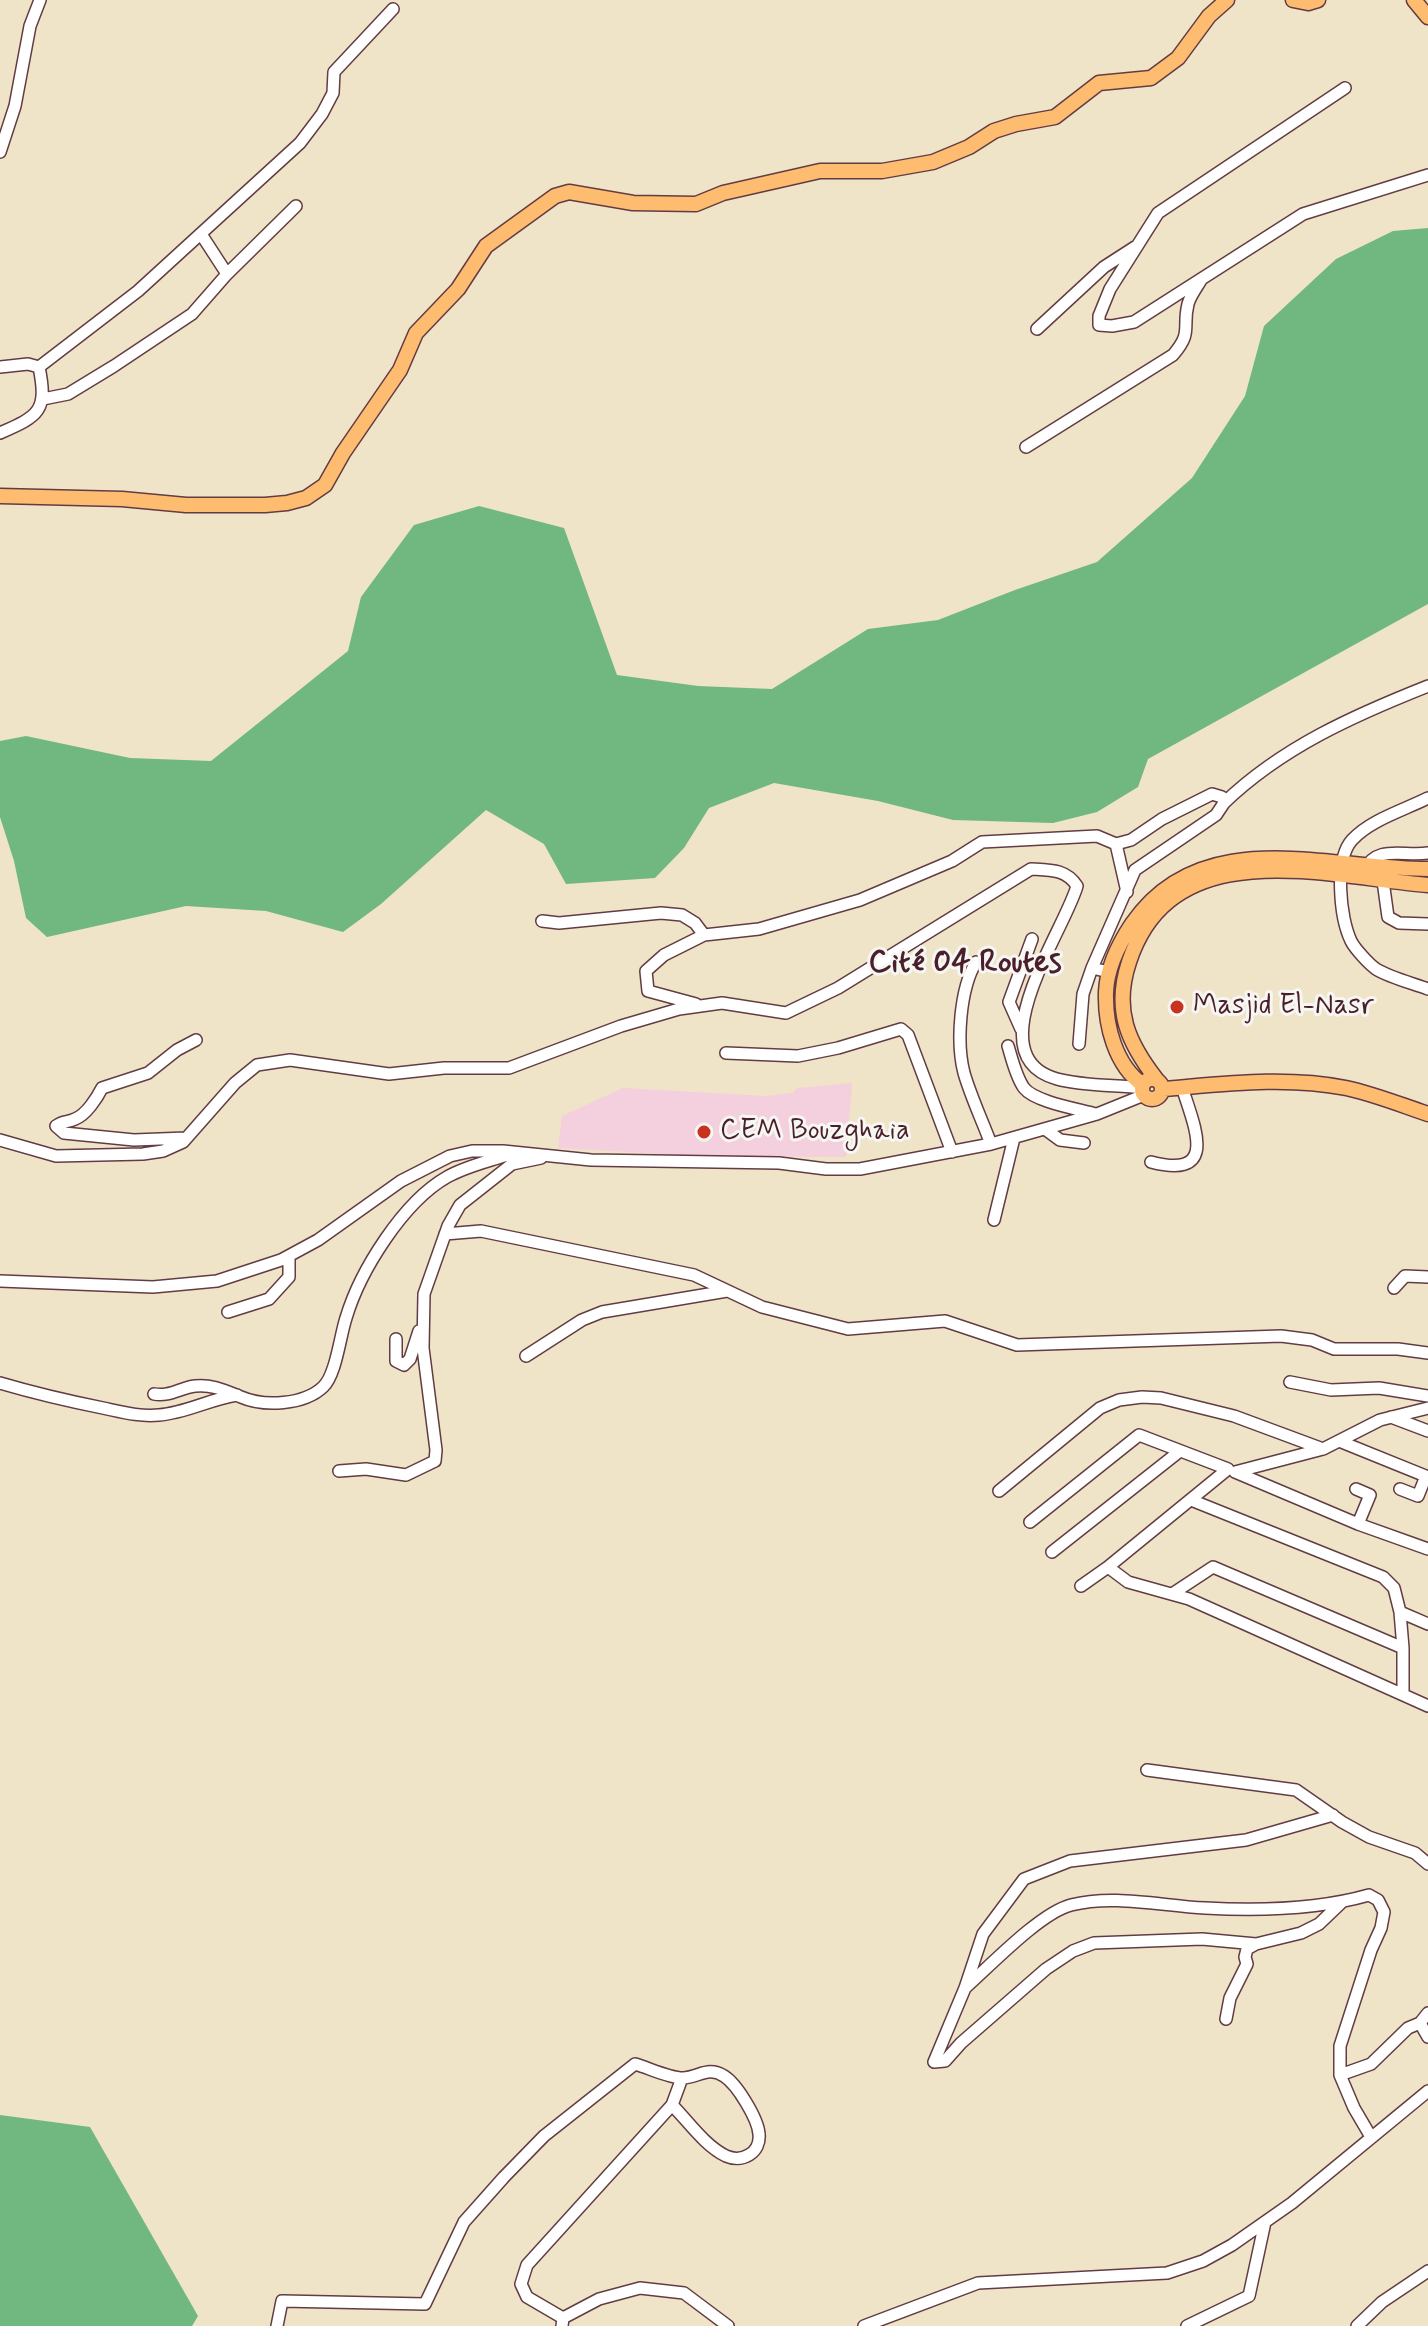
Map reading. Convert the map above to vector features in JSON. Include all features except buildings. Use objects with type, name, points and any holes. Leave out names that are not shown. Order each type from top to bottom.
[{"type":"main road","points":[[0,496],[122,499],[186,505],[265,505],[306,498],[325,485],[343,453],[400,370],[416,333],[458,289],[486,246],[555,196],[569,192],[633,203],[696,204],[723,193],[820,171],[882,171],[933,162],[969,147],[994,131],[1055,117],[1099,83],[1151,78],[1178,58],[1209,16],[1227,0]]},
{"type":"main road","points":[[1293,0],[1308,3],[1318,0]]},
{"type":"main road","points":[[1414,0],[1428,17]]},
{"type":"main road","points":[[1341,869],[1305,858],[1257,859],[1206,868],[1184,877],[1155,896],[1124,937],[1109,972],[1106,1011],[1114,1044],[1125,1069],[1150,1087],[1261,1081],[1313,1083],[1365,1092],[1428,1114]]},
{"type":"main road","points":[[1150,1087],[1129,1037],[1124,1018],[1123,989],[1130,958],[1146,926],[1162,907],[1186,890],[1234,873],[1279,869],[1341,869],[1386,874],[1428,885]]},
{"type":"main road","points":[[1386,874],[1428,869]]},
{"type":"street","points":[[0,152],[15,106],[30,26],[40,0]]},
{"type":"street","points":[[39,367],[138,291],[300,143],[333,93],[334,72],[393,9]]},
{"type":"street","points":[[1345,88],[1158,213],[1110,289],[1099,316],[1099,325],[1134,322],[1303,214],[1428,175]]},
{"type":"street","points":[[43,399],[68,394],[192,314],[227,274],[296,206]]},
{"type":"street","points":[[201,234],[227,274]]},
{"type":"street","points":[[1037,329],[1104,267],[1138,244]]},
{"type":"street","points":[[1026,447],[1173,355],[1184,342],[1188,305],[1201,279]]},
{"type":"street","points":[[0,367],[28,364],[39,367]]},
{"type":"street","points":[[0,433],[29,421],[41,409],[43,399],[39,367]]},
{"type":"street","points":[[1079,1044],[1083,994],[1135,870],[1216,815],[1251,777],[1360,713],[1428,686]]},
{"type":"street","points":[[701,1005],[648,991],[646,971],[664,955],[704,935],[759,929],[860,900],[952,861],[982,842],[1097,836],[1116,844],[1131,840],[1162,819],[1212,794],[1222,797],[1224,803]]},
{"type":"street","points":[[1428,798],[1377,823],[1352,840],[1341,869],[1342,909],[1352,942],[1376,968],[1428,989]]},
{"type":"street","points":[[1116,844],[1127,892]]},
{"type":"street","points":[[1364,872],[1375,856],[1384,853],[1428,853]]},
{"type":"street","points":[[0,1140],[56,1156],[163,1151],[187,1138],[235,1083],[257,1065],[290,1060],[389,1074],[444,1068],[509,1068],[621,1026],[701,1005],[722,1003],[786,1013],[838,988],[1031,869],[1056,870],[1071,876],[1077,886],[1072,904],[1050,943],[1021,1029]]},
{"type":"street","points":[[1386,874],[1388,917],[1399,923],[1428,924]]},
{"type":"street","points":[[542,921],[559,923],[661,913],[682,915],[695,923],[704,935]]},
{"type":"street","points":[[1032,939],[1009,1002],[1032,1062],[1048,1076],[1070,1081],[1150,1087]]},
{"type":"street","points":[[976,962],[964,991],[962,1060],[966,1080],[991,1144]]},
{"type":"street","points":[[1092,968],[1109,972]]},
{"type":"street","points":[[726,1053],[798,1056],[838,1048],[901,1029],[908,1035],[952,1152]]},
{"type":"street","points":[[187,1138],[134,1140],[64,1133],[56,1126],[64,1120],[75,1119],[97,1099],[102,1088],[148,1073],[177,1050],[196,1040]]},
{"type":"street","points":[[1008,1046],[1027,1092],[1097,1114]]},
{"type":"street","points":[[0,1281],[153,1287],[217,1281],[251,1272],[318,1240],[401,1181],[450,1156],[472,1151],[591,1160],[779,1163],[826,1169],[860,1169],[991,1144],[1065,1124],[1097,1114],[1150,1087]]},
{"type":"street","points":[[1151,1162],[1177,1167],[1188,1163],[1195,1155],[1198,1144],[1182,1087]]},
{"type":"street","points":[[1059,1104],[1065,1124]]},
{"type":"street","points":[[1045,1129],[1060,1140],[1084,1143]]},
{"type":"street","points":[[994,1220],[1014,1138]]},
{"type":"street","points":[[154,1394],[163,1396],[195,1386],[227,1389],[238,1395],[276,1403],[307,1397],[324,1387],[332,1372],[354,1292],[402,1218],[429,1189],[449,1175],[514,1152]]},
{"type":"street","points":[[339,1471],[366,1469],[406,1475],[435,1461],[423,1348],[424,1294],[445,1234],[460,1205],[512,1164],[553,1156]]},
{"type":"street","points":[[445,1234],[481,1231],[694,1275],[762,1307],[848,1329],[945,1321],[1017,1345],[1281,1336],[1312,1340],[1334,1349],[1398,1349],[1428,1353]]},
{"type":"street","points":[[228,1312],[269,1299],[289,1277],[289,1256]]},
{"type":"street","points":[[1394,1288],[1405,1276],[1428,1277]]},
{"type":"street","points":[[526,1356],[582,1320],[602,1312],[727,1291]]},
{"type":"street","points":[[396,1339],[396,1361],[404,1365],[410,1359],[423,1319]]},
{"type":"street","points":[[1290,1382],[1331,1390],[1379,1388],[1428,1396]]},
{"type":"street","points":[[0,1383],[50,1398],[139,1415],[185,1410],[210,1399],[238,1395]]},
{"type":"street","points":[[999,1491],[1100,1408],[1119,1400],[1142,1397],[1161,1398],[1234,1416],[1323,1449]]},
{"type":"street","points":[[1081,1586],[1231,1470],[1323,1449],[1390,1417],[1428,1408]]},
{"type":"street","points":[[1390,1417],[1428,1431]]},
{"type":"street","points":[[1030,1522],[1139,1435],[1358,1524],[1428,1549]]},
{"type":"street","points":[[1339,1441],[1427,1476],[1418,1496],[1400,1489]]},
{"type":"street","points":[[1052,1552],[1180,1451]]},
{"type":"street","points":[[1356,1489],[1370,1495],[1358,1524]]},
{"type":"street","points":[[1191,1500],[1383,1577],[1394,1588],[1400,1612],[1403,1694]]},
{"type":"street","points":[[1108,1567],[1128,1582],[1189,1599],[1428,1706]]},
{"type":"street","points":[[1172,1594],[1213,1567],[1403,1648]]},
{"type":"street","points":[[1400,1612],[1428,1624]]},
{"type":"street","points":[[1147,1770],[1296,1790],[1369,1837],[1415,1853],[1428,1864]]},
{"type":"street","points":[[1256,1944],[1202,1939],[1094,1943],[1073,1951],[1046,1969],[961,2043],[945,2061],[934,2062],[965,1988],[983,1934],[1024,1879],[1070,1861],[1246,1840],[1333,1815]]},
{"type":"street","points":[[965,1988],[1048,1916],[1069,1905],[1111,1901],[1206,1909],[1305,1908],[1369,1895],[1378,1900],[1384,1912],[1340,2046],[1340,2075],[1371,2137]]},
{"type":"street","points":[[1226,2019],[1230,1998],[1247,1964],[1247,1949],[1301,1933],[1319,1924],[1342,1902]]},
{"type":"street","points":[[1340,2075],[1371,2064],[1408,2028],[1424,2018],[1428,2037]]},
{"type":"street","points":[[277,2326],[282,2301],[425,2304],[464,2222],[544,2136],[635,2064],[682,2078],[709,2070],[724,2076],[752,2113],[760,2136],[753,2153],[744,2158],[730,2158],[717,2151],[672,2105]]},
{"type":"street","points":[[682,2078],[672,2105],[527,2265],[521,2284],[527,2297],[563,2322],[599,2299],[640,2288],[684,2293],[728,2326]]},
{"type":"street","points":[[864,2326],[978,2283],[1167,2273],[1203,2261],[1292,2203],[1428,2091]]},
{"type":"street","points":[[1187,2326],[1249,2296],[1265,2222]]},
{"type":"street","points":[[1357,2326],[1391,2295],[1428,2271]]},
{"type":"shaded area","name":"CEM Bouzghaia","points":[[852,1083],[846,1157],[696,1156],[558,1148],[562,1116],[623,1088],[766,1096],[792,1093],[798,1088]]},
{"type":"green space","points":[[1428,228],[1428,604],[1148,759],[1138,787],[1097,812],[1053,823],[953,820],[878,801],[774,783],[709,808],[684,848],[655,878],[566,884],[544,844],[486,810],[381,904],[343,932],[266,911],[186,906],[47,937],[26,918],[14,861],[0,817],[0,741],[26,736],[130,758],[211,761],[348,651],[361,597],[414,525],[479,506],[564,528],[617,675],[698,686],[772,689],[868,629],[938,620],[1097,562],[1192,478],[1245,396],[1264,326],[1336,259],[1393,231]]},
{"type":"green space","points":[[0,2115],[90,2127],[198,2316],[192,2326],[0,2326]]},
{"type":"place","name":"Masjid El-Nasr","points":[[1177,1007]]},
{"type":"place","name":"CEM Bouzghaia","points":[[704,1132]]},
{"type":"district","name":"Cité 04 Routes","points":[[965,964]]}]
